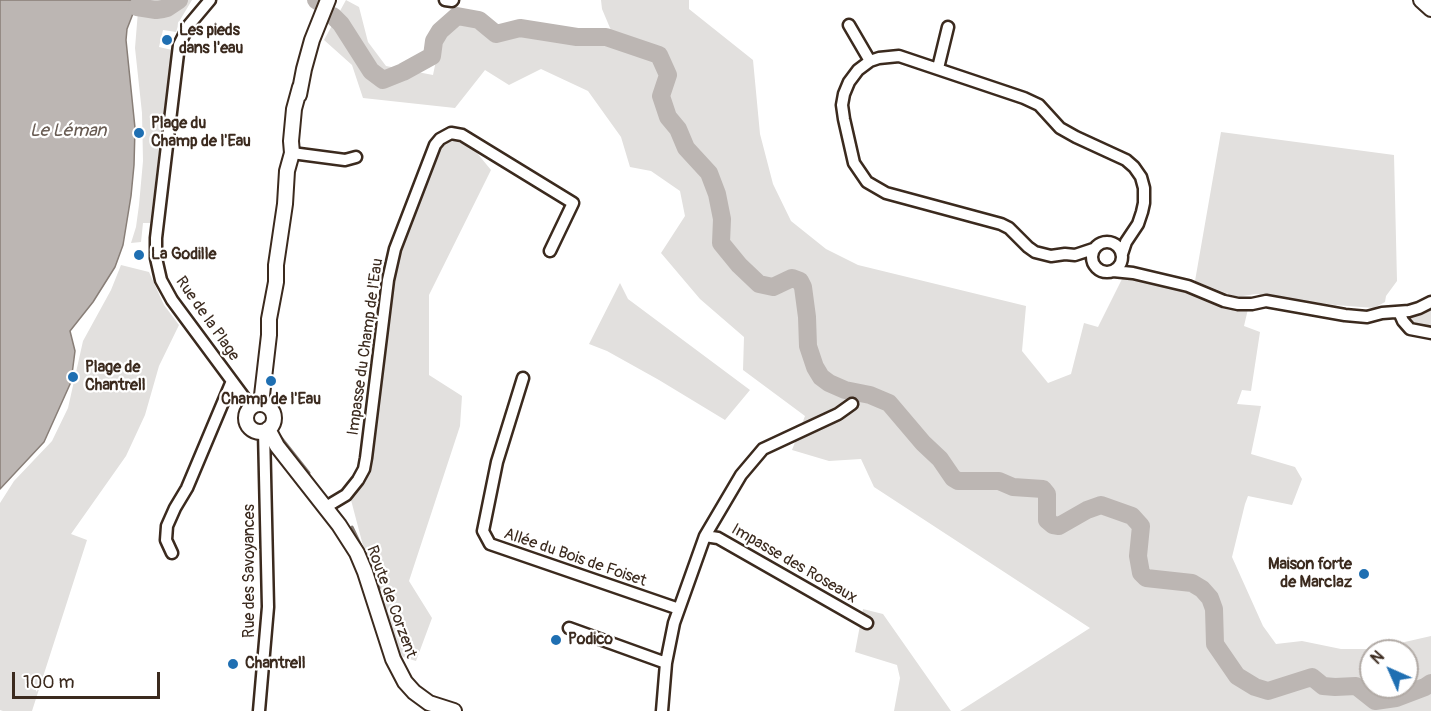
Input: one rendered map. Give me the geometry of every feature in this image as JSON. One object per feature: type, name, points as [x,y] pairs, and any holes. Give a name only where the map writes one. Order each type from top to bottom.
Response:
[{"type":"street","name":"Rue de la Plage","points":[[210,0],[193,18],[179,45],[156,238],[156,258],[161,280],[172,300],[232,381],[256,406]]},
{"type":"street","points":[[256,406],[270,408],[274,414],[273,424],[266,430],[253,429],[248,423],[247,415],[256,406],[269,335],[287,171],[293,154],[291,139],[294,109],[312,40],[328,0]]},
{"type":"street","points":[[445,0],[453,0]]},
{"type":"street","points":[[1420,0],[1431,9]]},
{"type":"street","points":[[849,25],[870,61]]},
{"type":"street","points":[[938,68],[948,27]]},
{"type":"street","points":[[1113,271],[1118,268],[1126,242],[1138,224],[1144,203],[1144,188],[1134,167],[1118,155],[1059,128],[1039,105],[1024,98],[899,56],[870,61],[858,70],[849,82],[842,105],[854,163],[867,182],[886,193],[1001,224],[1009,228],[1035,252],[1051,256],[1075,255],[1102,272],[1133,273],[1188,286],[1224,301],[1238,304],[1266,301],[1367,318],[1382,313],[1409,311],[1431,302]]},
{"type":"street","name":"Impasse du Champ de l'Eau","points":[[326,507],[346,495],[360,477],[365,466],[388,280],[395,249],[435,145],[440,139],[451,133],[462,135],[573,203],[550,251]]},
{"type":"street","points":[[293,154],[345,160],[356,157]]},
{"type":"street","points":[[1075,255],[1093,249],[1101,242],[1112,242],[1132,233]]},
{"type":"street","points":[[1112,242],[1120,247],[1122,256],[1133,273]]},
{"type":"street","points":[[1093,249],[1094,265]]},
{"type":"street","points":[[1398,312],[1410,329],[1431,333]]},
{"type":"street","name":"Allée du Bois de Foiset","points":[[523,378],[497,462],[483,531],[490,544],[679,609]]},
{"type":"street","points":[[172,553],[166,540],[167,526],[188,488],[232,381]]},
{"type":"street","points":[[662,711],[666,663],[674,623],[705,536],[741,475],[763,449],[838,414],[852,404]]},
{"type":"street","name":"Route de Corzent","points":[[266,430],[326,507],[360,558],[393,659],[402,677],[411,690],[422,698],[433,705],[454,711]]},
{"type":"street","name":"Rue des Savoyances","points":[[258,711],[268,607],[266,430]]},
{"type":"street","name":"Impasse des Roseaux","points":[[705,536],[718,538],[867,623]]},
{"type":"street","points":[[569,627],[666,663]]},
{"type":"shaded area","points":[[142,0],[192,0],[176,32],[163,30],[159,47],[172,50],[150,223],[143,223],[141,242],[131,243],[136,227],[143,161],[142,113],[135,48],[138,11]]},
{"type":"shaded area","points":[[346,0],[359,7],[368,42],[386,66],[433,75],[440,41],[459,22],[613,35],[602,9],[601,0],[689,0],[689,9],[753,60],[760,134],[773,184],[791,221],[826,249],[858,265],[1026,306],[1022,351],[1048,383],[1071,374],[1084,323],[1098,327],[1123,277],[1193,293],[1226,307],[1238,310],[1248,309],[1244,326],[1260,332],[1251,391],[1242,390],[1237,404],[1261,406],[1251,454],[1295,467],[1302,479],[1292,505],[1248,496],[1245,504],[1232,557],[1263,626],[1276,644],[1302,641],[1341,649],[1359,649],[1359,699],[1419,699],[1418,639],[1431,636],[1431,711],[960,711],[1090,628],[874,487],[861,459],[829,461],[792,450],[805,416],[743,370],[744,337],[700,299],[661,253],[685,216],[680,191],[651,171],[630,167],[621,137],[588,91],[541,69],[509,85],[485,70],[455,108],[363,98],[352,65],[324,40]]},
{"type":"shaded area","points":[[1221,132],[1394,155],[1397,281],[1386,296],[1385,302],[1374,308],[1256,294],[1236,297],[1195,281]]},
{"type":"shaded area","points":[[453,136],[473,148],[491,170],[429,295],[429,375],[462,396],[460,426],[409,581],[432,618],[416,661],[397,655],[366,557],[351,500],[367,468],[392,283],[400,250],[439,149],[445,140]]},
{"type":"shaded area","points":[[121,265],[149,272],[164,305],[179,325],[159,366],[145,415],[126,456],[71,534],[87,540],[32,711],[3,711],[0,710],[0,503],[14,481],[52,441],[68,408],[83,341],[111,290]]},
{"type":"shaded area","points":[[620,283],[628,299],[750,390],[725,420],[659,380],[607,351],[589,344]]},
{"type":"shaded area","points":[[1431,306],[1431,329],[1407,322],[1406,318]]},
{"type":"shaded area","points":[[863,609],[883,614],[951,711],[894,711],[900,678],[897,665],[855,652]]},
{"type":"water","name":"Le Léman","points":[[0,0],[141,1],[127,29],[126,40],[135,128],[131,196],[123,245],[115,267],[93,302],[70,331],[75,351],[71,382],[44,442],[0,489]]},
{"type":"waterway","points":[[137,7],[163,9],[179,0]]},
{"type":"waterway","points":[[333,16],[341,24],[371,71],[383,80],[432,56],[434,41],[440,31],[457,16],[479,20],[496,34],[520,28],[577,37],[606,37],[659,55],[668,75],[661,96],[668,117],[678,129],[686,148],[709,173],[717,194],[722,219],[721,243],[759,284],[773,287],[792,278],[800,281],[807,317],[808,346],[821,377],[845,390],[870,395],[889,403],[958,481],[999,481],[1013,487],[1043,489],[1047,494],[1047,520],[1053,525],[1059,526],[1101,505],[1132,516],[1141,526],[1138,556],[1141,573],[1146,578],[1192,583],[1202,589],[1210,598],[1214,609],[1215,644],[1237,676],[1255,687],[1268,691],[1312,677],[1323,686],[1356,686],[1375,701],[1396,698],[1431,683]]},
{"type":"waterway","points":[[279,435],[309,473]]},
{"type":"waterway","points":[[352,527],[362,548]]},
{"type":"waterway","points":[[371,571],[379,588]]},
{"type":"place","name":"Les pieds dans l'eau","points":[[167,40]]},
{"type":"place","name":"Plage du Champ de l'Eau","points":[[139,133]]},
{"type":"place","name":"La Godille","points":[[139,255]]},
{"type":"place","name":"Plage de Chantrell","points":[[73,377]]},
{"type":"place","name":"Champ de l'Eau","points":[[271,381]]},
{"type":"place","name":"Maison forte de Marclaz","points":[[1364,574]]},
{"type":"place","name":"Podico","points":[[556,640]]},
{"type":"place","name":"Chantrell","points":[[233,664]]}]
